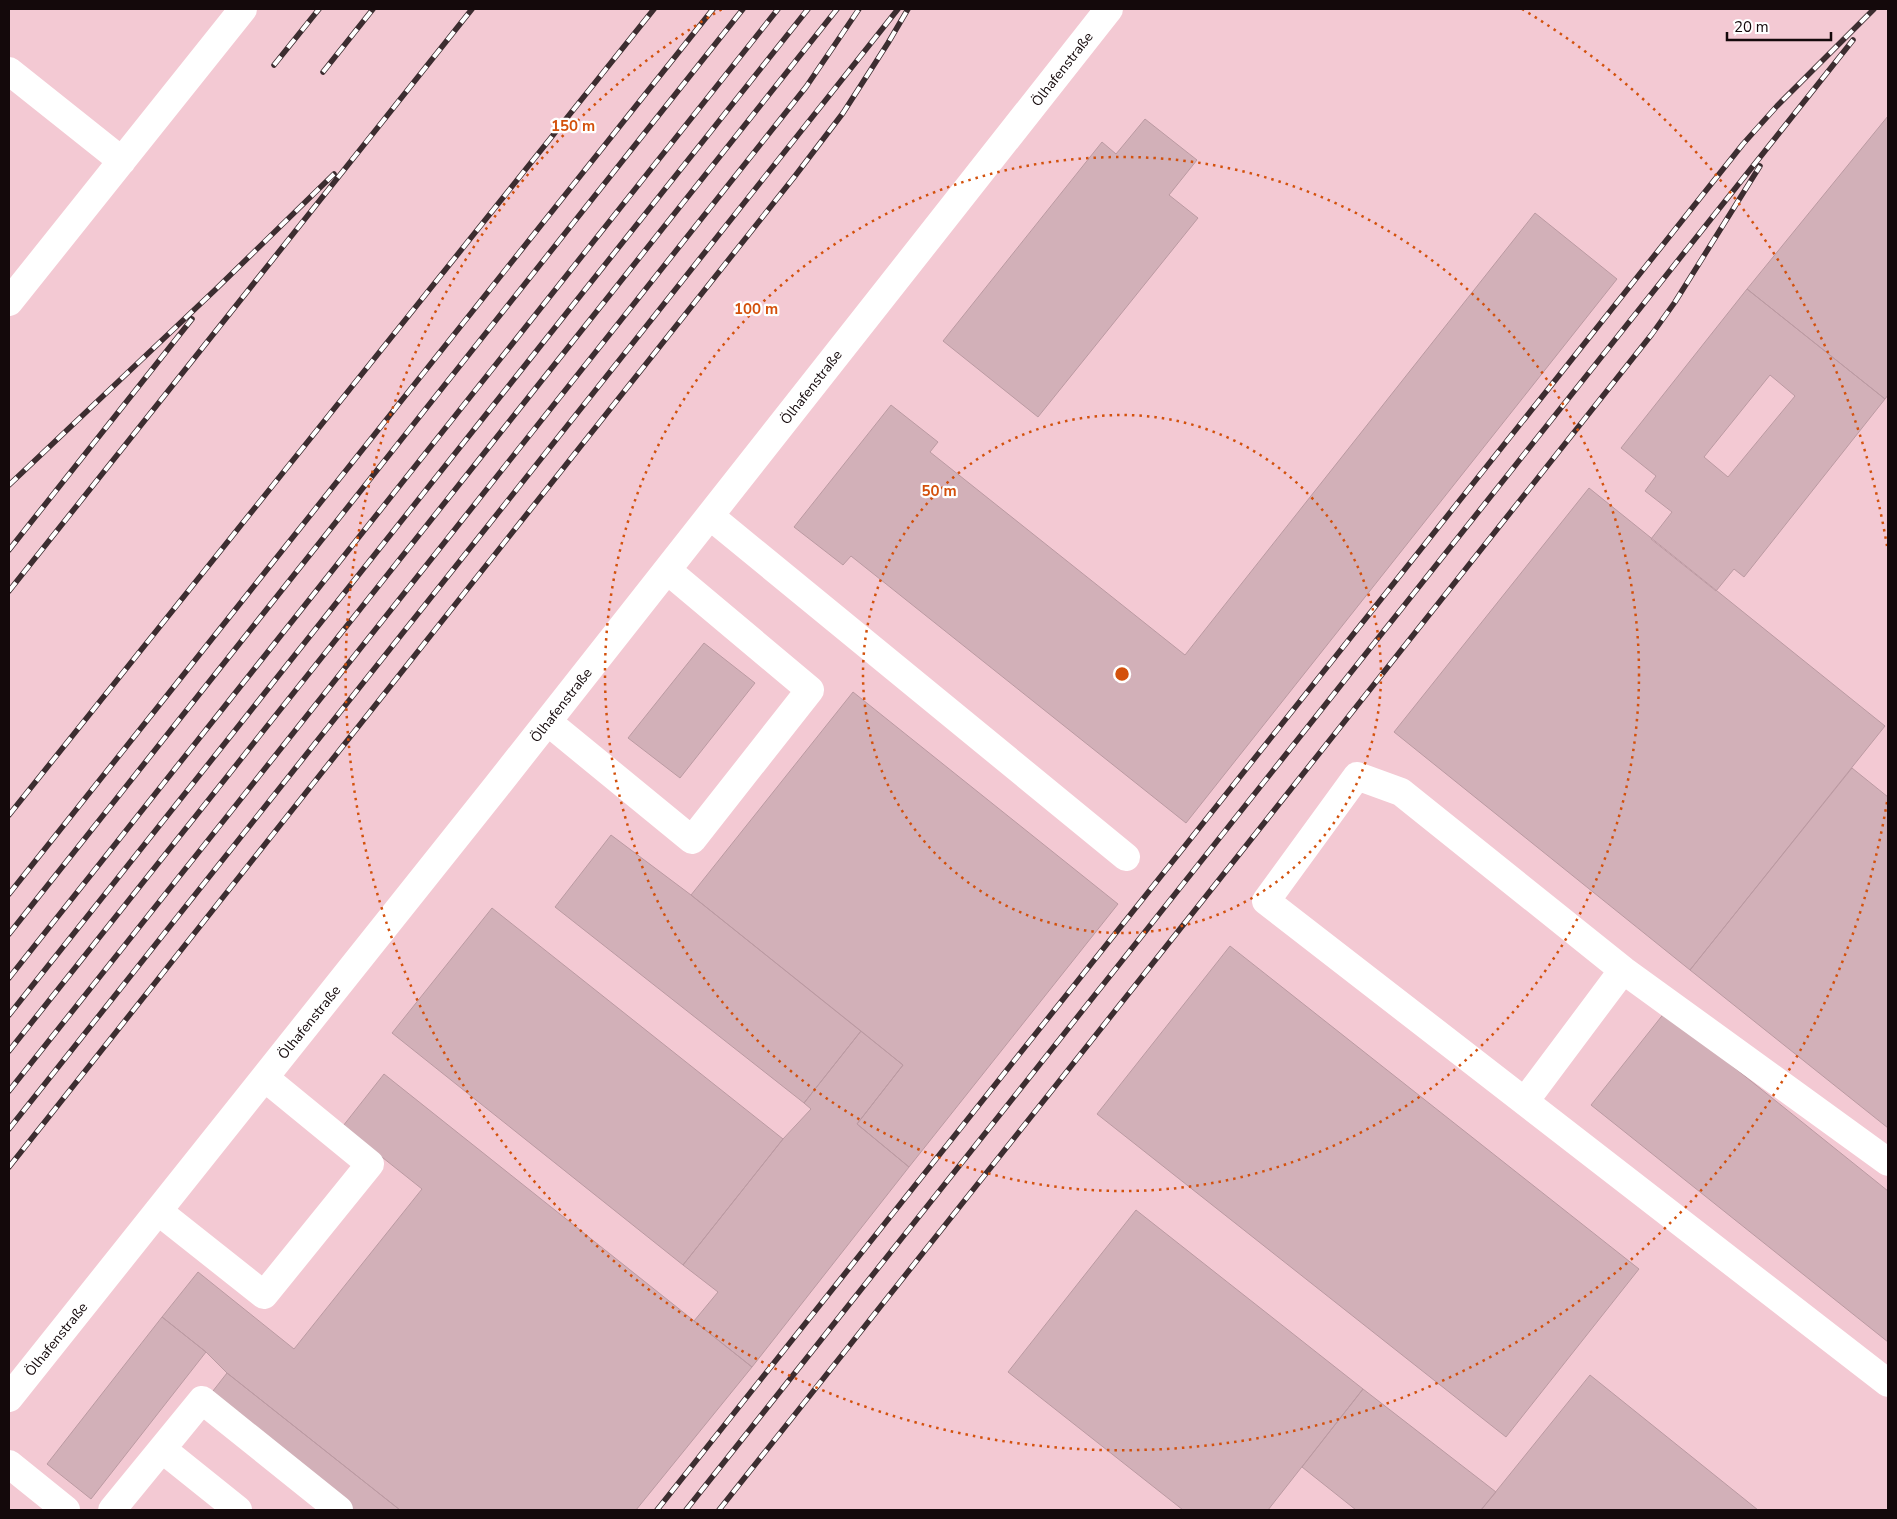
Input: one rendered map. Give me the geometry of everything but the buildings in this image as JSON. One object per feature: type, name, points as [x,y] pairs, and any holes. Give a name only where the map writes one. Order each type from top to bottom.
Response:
[{"type":"street","points":[[9,302],[243,9]]},
{"type":"street","name":"Ölhafenstraße","points":[[9,1398],[548,722],[1109,9]]},
{"type":"street","points":[[9,71],[122,161]]},
{"type":"street","points":[[710,516],[1126,857]]},
{"type":"street","points":[[548,722],[692,840],[810,690],[667,570]]},
{"type":"street","points":[[1888,1162],[1624,970],[1401,792],[1357,776],[1266,902],[1888,1383]]},
{"type":"street","points":[[1525,1101],[1624,970]]},
{"type":"street","points":[[158,1211],[264,1295],[370,1164],[265,1078]]},
{"type":"street","points":[[112,1510],[202,1400],[339,1510]]},
{"type":"street","points":[[162,1450],[238,1510]]},
{"type":"street","points":[[9,1464],[66,1510]]},
{"type":"shaded area","points":[[9,9],[1888,9],[1888,1510],[9,1510]]},
{"type":"railway","points":[[274,65],[319,9]]},
{"type":"railway","points":[[323,72],[373,9]]},
{"type":"railway","points":[[9,591],[472,9]]},
{"type":"railway","points":[[9,815],[654,9]]},
{"type":"railway","points":[[9,894],[713,9]]},
{"type":"railway","points":[[9,934],[743,9]]},
{"type":"railway","points":[[9,978],[778,9]]},
{"type":"railway","points":[[9,1015],[808,9]]},
{"type":"railway","points":[[9,1051],[837,9]]},
{"type":"railway","points":[[9,1091],[806,87],[859,9]]},
{"type":"railway","points":[[9,1129],[898,9]]},
{"type":"railway","points":[[9,1167],[795,176],[843,113],[908,9]]},
{"type":"railway","points":[[657,1510],[1743,144],[1777,106],[1874,9]]},
{"type":"railway","points":[[686,1510],[1853,40]]},
{"type":"railway","points":[[719,1510],[1652,334],[1675,302],[1760,166]]},
{"type":"railway","points":[[9,485],[215,290],[334,174]]},
{"type":"railway","points":[[9,550],[192,319]]}]
